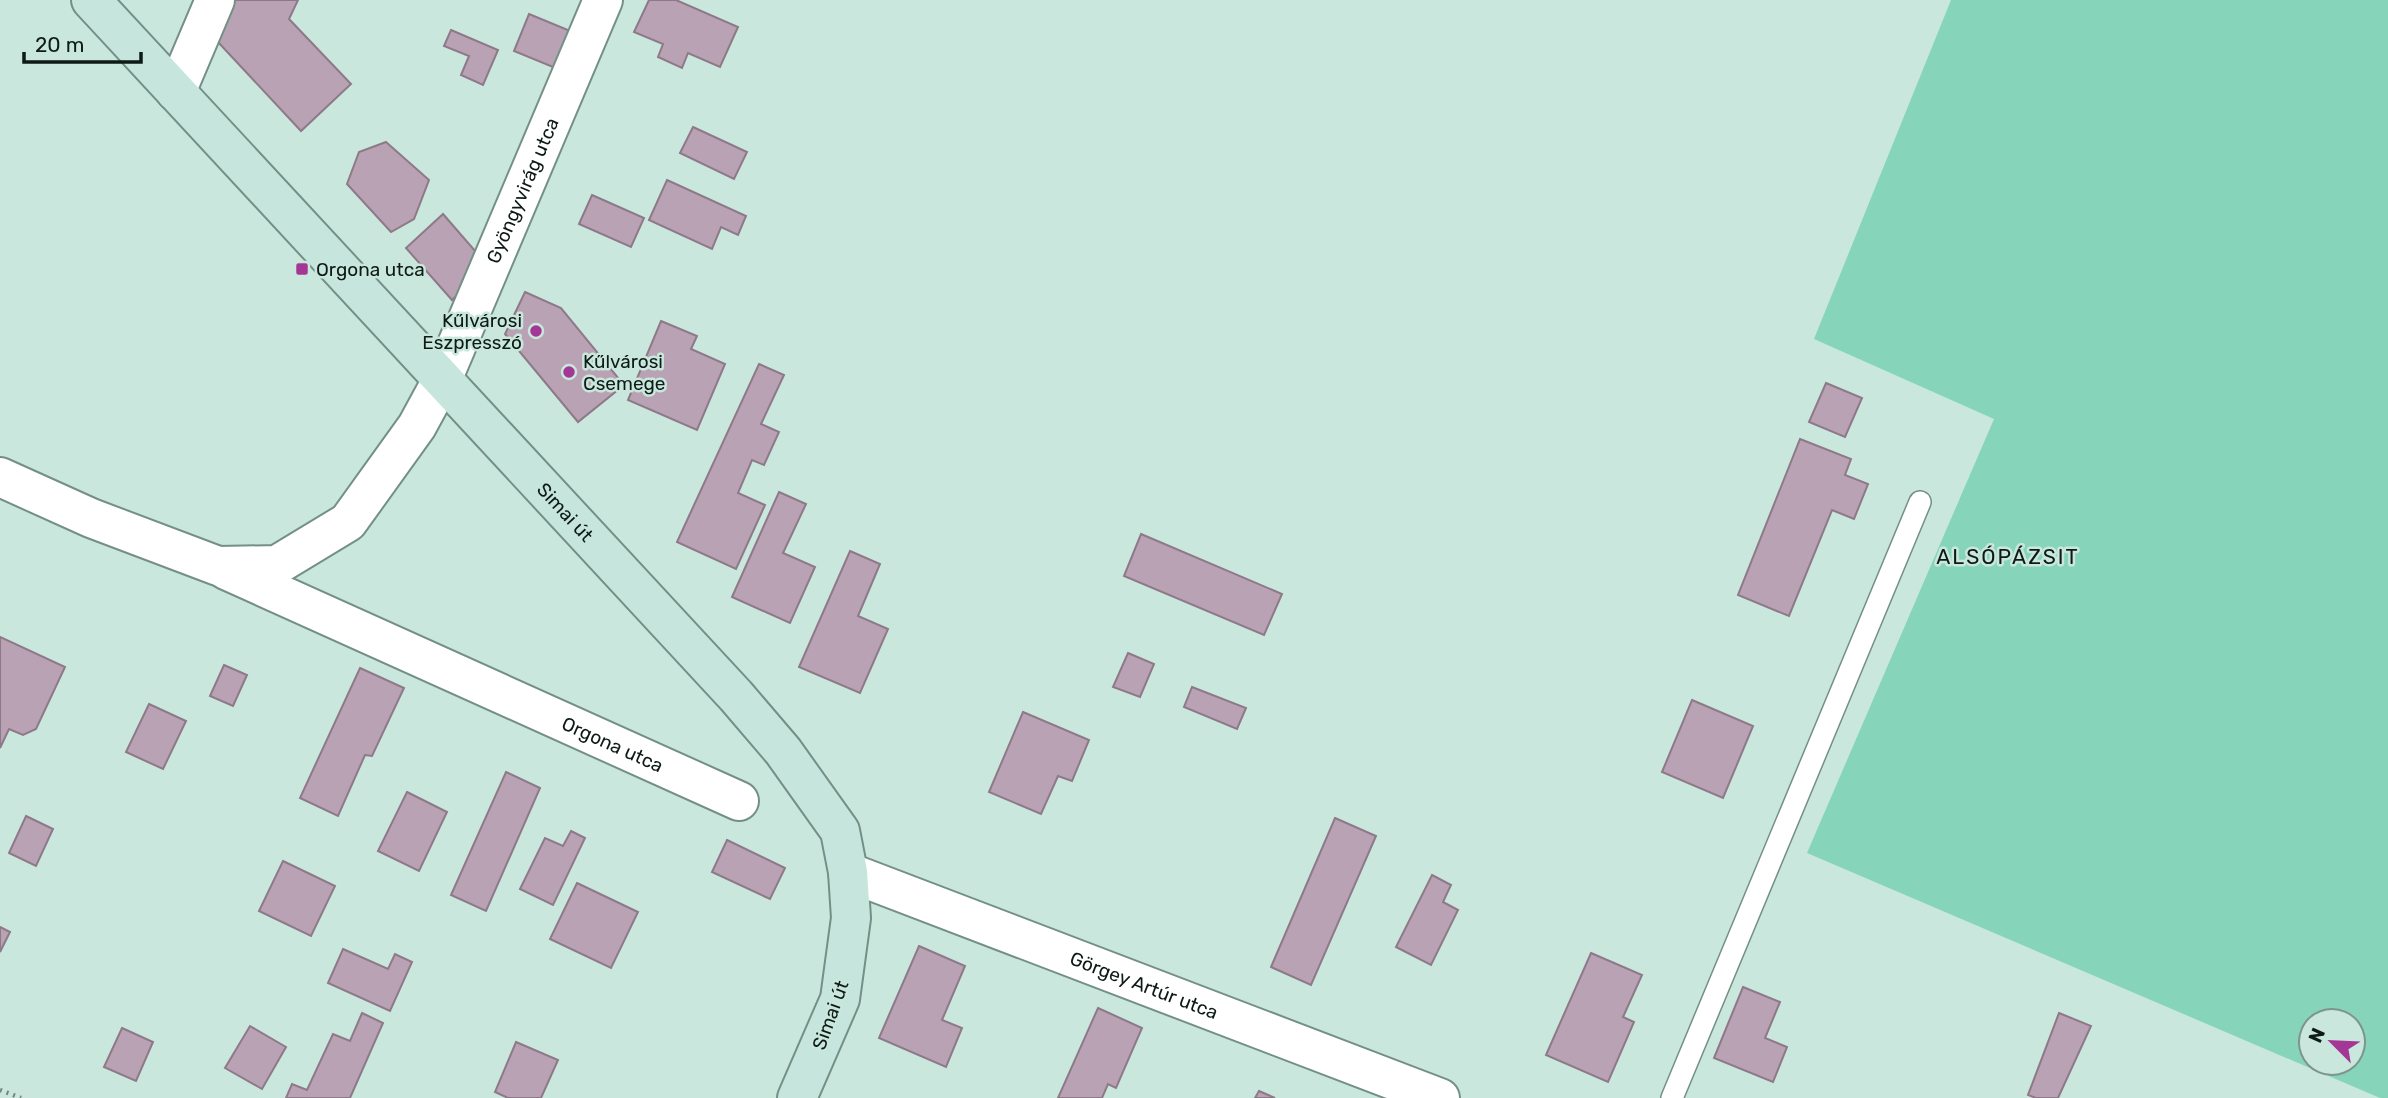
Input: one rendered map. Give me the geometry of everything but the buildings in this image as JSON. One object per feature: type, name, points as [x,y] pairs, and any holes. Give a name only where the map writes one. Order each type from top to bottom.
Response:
[{"type":"main road","name":"Simai út","points":[[91,0],[783,751],[840,831],[848,872],[851,918],[840,999],[797,1098]]},
{"type":"street","points":[[176,92],[215,0]]},
{"type":"street","name":"Gyöngyvirág utca","points":[[442,380],[603,0]]},
{"type":"street","name":"Orgona utca","points":[[218,566],[277,565],[348,522],[417,426],[442,380]]},
{"type":"street","name":"Orgona utca","points":[[0,477],[91,518],[218,566],[739,801]]},
{"type":"street","name":"Görgey Artúr utca","points":[[848,872],[1440,1098]]},
{"type":"lane","points":[[1672,1098],[1920,502]]},
{"type":"path","points":[[0,1090],[22,1098]]},
{"type":"green space","points":[[1951,0],[2388,0],[2388,1098],[2380,1098],[2331,1077],[2367,1077],[2367,1007],[2297,1007],[2297,1063],[1807,853],[1994,419],[1814,339]]},
{"type":"place","name":"Orgona utca","points":[[302,269]]},
{"type":"place","name":"Kűlvárosi Eszpresszó","points":[[536,331]]},
{"type":"place","name":"Kűlvárosi Csemege","points":[[569,372]]},
{"type":"district","name":"ALSÓPÁZSIT","points":[[2008,557]]}]
